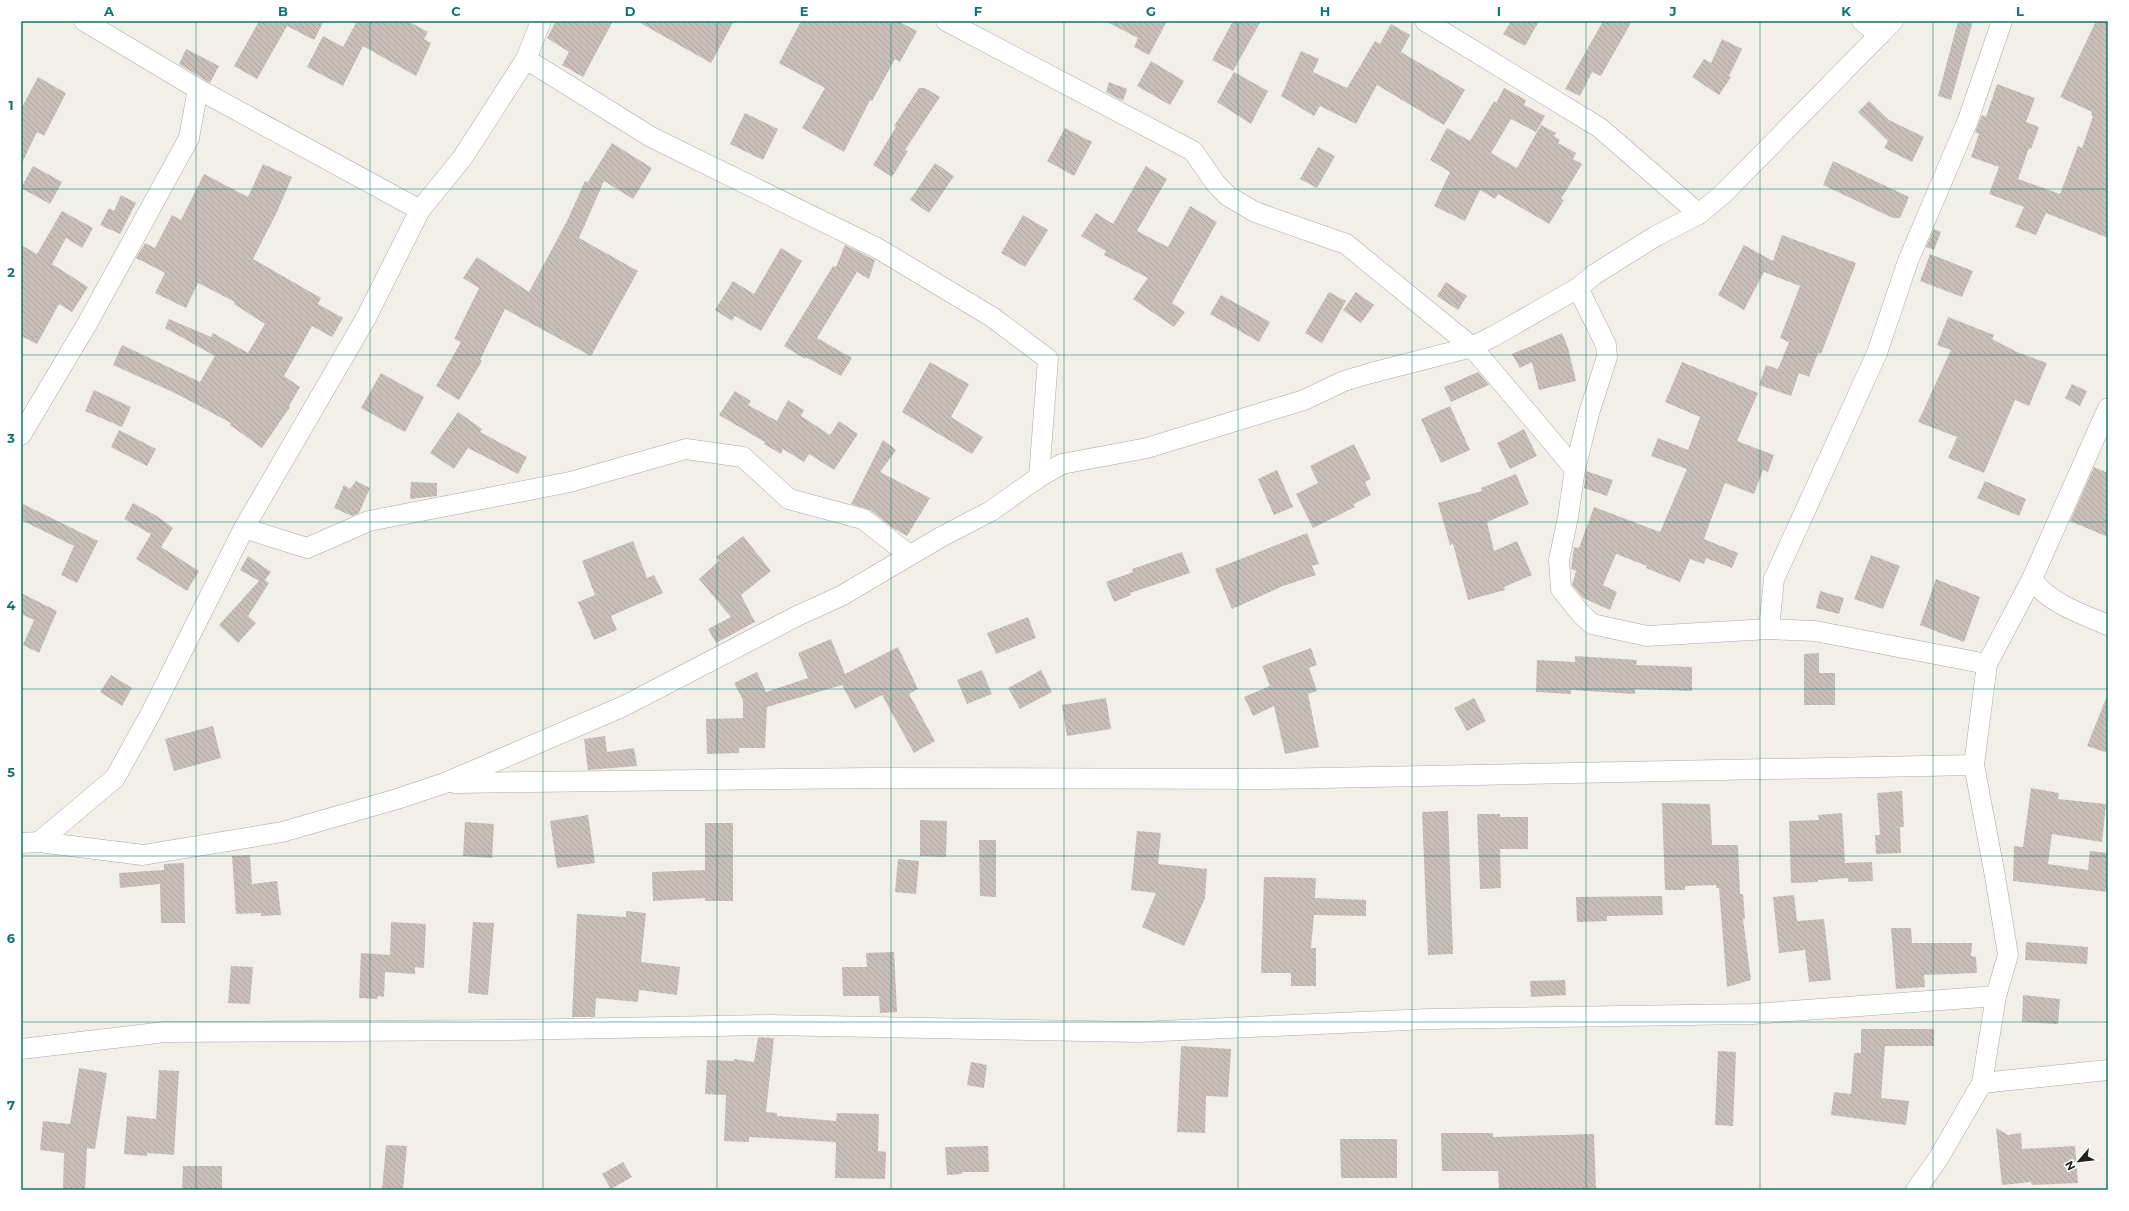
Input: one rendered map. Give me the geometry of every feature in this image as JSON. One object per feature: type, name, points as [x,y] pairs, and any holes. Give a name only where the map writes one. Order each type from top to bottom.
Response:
[{"type":"street","points":[[84,21],[198,89],[420,210]]},
{"type":"street","points":[[30,843],[115,778],[151,713],[244,528],[366,318],[420,210],[464,157],[526,59],[541,21]]},
{"type":"street","points":[[946,21],[1193,152],[1216,184],[1228,196],[1255,212],[1346,244],[1472,347],[1575,469]]},
{"type":"street","points":[[1425,21],[1600,128],[1699,214]]},
{"type":"street","points":[[1862,21],[1879,35]]},
{"type":"street","points":[[30,843],[142,856],[282,832],[397,799],[445,783],[624,706],[797,616],[841,596],[909,556],[991,511],[1039,477],[1062,464],[1147,448],[1304,400],[1344,381],[1472,347],[1578,288],[1595,274],[1656,236],[1699,214],[1724,193],[1893,21]]},
{"type":"street","points":[[1769,629],[1774,579],[1877,353],[1908,261],[1968,120],[2002,21]]},
{"type":"street","points":[[526,59],[651,137],[877,248],[992,317],[1048,359],[1039,477]]},
{"type":"street","points":[[21,435],[87,324],[189,138],[198,89]]},
{"type":"street","points":[[1578,288],[1606,345],[1607,357],[1589,413],[1575,469],[1568,517],[1559,560],[1561,589],[1573,605],[1592,624],[1647,636],[1769,629],[1815,631],[1987,664]]},
{"type":"street","points":[[1916,1190],[1938,1158],[1982,1083],[1996,996],[2008,955],[1974,765],[1987,664],[2032,579],[2108,408]]},
{"type":"street","points":[[244,528],[307,548],[369,522],[570,482],[686,449],[743,457],[789,499],[863,519],[909,556]]},
{"type":"street","points":[[2032,579],[2037,587],[2050,598],[2108,625]]},
{"type":"street","points":[[445,783],[873,778],[1268,779],[1974,765]]},
{"type":"street","points":[[21,1048],[165,1032],[510,1030],[769,1024],[1139,1032],[1429,1019],[1752,1014],[1996,996]]},
{"type":"street","points":[[1982,1083],[2108,1070]]},
{"type":"building","points":[[259,21],[324,21],[314,40],[287,26],[257,79],[234,66]]},
{"type":"building","points":[[357,21],[408,21],[428,32],[424,39],[431,43],[416,76],[363,46],[343,86],[307,67],[323,36],[343,47]]},
{"type":"building","points":[[556,21],[613,21],[583,77],[562,65],[569,52],[547,38]]},
{"type":"building","points":[[637,21],[734,21],[711,63]]},
{"type":"building","points":[[801,21],[898,21],[917,31],[900,62],[895,59],[872,101],[870,100],[844,152],[802,128],[825,88],[779,63]]},
{"type":"building","points":[[1105,21],[1167,21],[1149,55],[1134,47],[1138,38]]},
{"type":"building","points":[[1233,21],[1261,21],[1233,71],[1212,60]]},
{"type":"building","points":[[1511,21],[1539,21],[1525,46],[1503,34]]},
{"type":"building","points":[[1603,21],[1632,21],[1601,76],[1592,72],[1580,96],[1565,89]]},
{"type":"building","points":[[1958,21],[1973,21],[1951,100],[1938,96]]},
{"type":"building","points":[[2096,21],[2108,21],[2108,238],[2046,213],[2036,235],[2015,227],[2024,207],[1989,194],[1999,167],[1971,157],[1979,134],[1975,132],[1982,115],[1986,117],[1997,84],[2035,98],[2026,122],[2039,127],[2031,149],[2029,148],[2018,179],[2060,194],[2078,146],[2082,148],[2093,116],[2091,115],[2092,112],[2060,97]]},
{"type":"building","points":[[1391,24],[1410,35],[1401,52],[1465,90],[1444,125],[1377,85],[1356,124],[1320,106],[1314,116],[1281,96],[1301,51],[1319,59],[1313,72],[1347,88],[1375,41],[1380,44]]},
{"type":"building","points":[[1722,39],[1742,49],[1729,76],[1731,77],[1719,95],[1692,77],[1704,59],[1711,63]]},
{"type":"building","points":[[186,49],[219,66],[210,83],[179,64]]},
{"type":"building","points":[[1151,61],[1184,81],[1170,105],[1137,86]]},
{"type":"building","points":[[1234,72],[1268,91],[1251,124],[1217,102]]},
{"type":"building","points":[[38,77],[66,93],[44,136],[37,132],[21,165],[21,109]]},
{"type":"building","points":[[1109,82],[1127,89],[1123,101],[1106,92]]},
{"type":"building","points":[[919,88],[925,88],[940,97],[905,150],[908,151],[892,177],[873,165],[896,127],[894,126]]},
{"type":"building","points":[[1504,88],[1526,100],[1524,105],[1545,116],[1536,132],[1511,119],[1491,153],[1517,168],[1541,125],[1556,133],[1554,136],[1560,140],[1558,143],[1576,153],[1573,159],[1582,164],[1561,199],[1564,200],[1549,224],[1498,194],[1495,199],[1480,190],[1465,221],[1434,206],[1450,172],[1430,160],[1447,128],[1470,141],[1494,101],[1496,103]]},
{"type":"building","points":[[1869,101],[1889,120],[1924,137],[1912,162],[1884,148],[1888,141],[1858,112]]},
{"type":"building","points":[[745,113],[778,129],[763,160],[730,144]]},
{"type":"building","points":[[1065,128],[1092,142],[1074,176],[1047,161]]},
{"type":"building","points":[[612,143],[652,168],[633,199],[604,181],[579,238],[638,271],[591,356],[505,309],[480,360],[482,361],[459,400],[436,386],[461,342],[454,339],[479,288],[463,278],[477,257],[529,292],[567,221],[585,181],[588,182]]},
{"type":"building","points":[[1318,147],[1335,156],[1317,188],[1300,179]]},
{"type":"building","points":[[1833,161],[1909,197],[1900,218],[1893,218],[1823,185]]},
{"type":"building","points":[[935,163],[954,176],[929,213],[910,200]]},
{"type":"building","points":[[263,164],[292,177],[277,212],[253,259],[321,298],[318,304],[343,318],[332,337],[312,326],[284,376],[300,387],[289,406],[290,407],[262,448],[230,425],[231,423],[177,394],[113,365],[122,345],[200,382],[215,356],[165,328],[169,319],[211,337],[213,333],[248,353],[265,324],[234,304],[235,302],[198,283],[186,308],[155,293],[165,273],[136,258],[145,243],[155,248],[172,215],[181,220],[204,174],[248,197]]},
{"type":"building","points":[[33,166],[62,182],[50,204],[21,188]]},
{"type":"building","points":[[1146,166],[1167,179],[1137,231],[1168,247],[1190,206],[1217,222],[1172,303],[1185,312],[1174,327],[1133,299],[1148,278],[1104,255],[1106,251],[1081,236],[1096,213],[1113,224]]},
{"type":"building","points":[[121,195],[136,203],[120,234],[100,225],[109,208],[114,211]]},
{"type":"building","points":[[62,211],[93,228],[82,248],[66,238],[52,264],[88,287],[72,312],[59,304],[37,344],[21,336],[21,245],[37,254]]},
{"type":"building","points":[[1023,215],[1048,230],[1025,267],[1001,253]]},
{"type":"building","points":[[1934,229],[1941,232],[1934,250],[1926,247]]},
{"type":"building","points":[[1782,235],[1856,263],[1821,354],[1818,353],[1809,377],[1799,373],[1791,396],[1759,385],[1766,365],[1778,369],[1789,342],[1780,338],[1800,286],[1764,272],[1744,310],[1718,295],[1744,245],[1773,261]]},
{"type":"building","points":[[845,245],[875,260],[869,279],[857,272],[817,338],[852,358],[841,376],[806,357],[805,359],[784,346],[833,266],[836,267]]},
{"type":"building","points":[[781,248],[802,261],[761,331],[735,316],[732,321],[715,310],[733,281],[754,294]]},
{"type":"building","points":[[1930,254],[1973,271],[1962,297],[1920,281]]},
{"type":"building","points":[[1446,282],[1467,296],[1458,310],[1437,296]]},
{"type":"building","points":[[1329,292],[1346,301],[1322,343],[1305,333]]},
{"type":"building","points":[[1356,292],[1374,305],[1361,323],[1343,310]]},
{"type":"building","points":[[1221,295],[1270,322],[1259,342],[1210,314]]},
{"type":"building","points":[[1948,317],[1994,335],[1992,339],[2017,352],[2047,363],[2029,406],[2015,400],[1984,473],[1948,458],[1957,437],[1918,422],[1951,350],[1937,345]]},
{"type":"building","points":[[1562,333],[1568,348],[1576,381],[1539,390],[1532,362],[1520,368],[1512,354]]},
{"type":"building","points":[[930,362],[969,384],[951,417],[983,437],[972,454],[902,412]]},
{"type":"building","points":[[1682,362],[1758,393],[1737,441],[1774,455],[1768,472],[1763,470],[1754,494],[1725,483],[1713,514],[1704,539],[1738,553],[1732,568],[1706,558],[1704,564],[1690,559],[1680,582],[1646,568],[1647,566],[1616,554],[1603,585],[1617,592],[1610,610],[1583,598],[1572,585],[1576,571],[1571,569],[1574,547],[1579,548],[1594,507],[1660,532],[1687,469],[1651,456],[1658,438],[1688,450],[1700,417],[1665,402]]},
{"type":"building","points":[[1478,372],[1489,385],[1451,402],[1444,387]]},
{"type":"building","points":[[381,373],[424,397],[405,432],[361,408]]},
{"type":"building","points":[[2072,384],[2087,391],[2080,406],[2065,398]]},
{"type":"building","points":[[94,390],[131,407],[122,427],[85,411]]},
{"type":"building","points":[[735,391],[751,401],[748,405],[777,421],[788,400],[804,410],[801,416],[830,435],[839,421],[858,434],[834,470],[809,454],[804,462],[783,449],[781,454],[764,444],[765,442],[719,415]]},
{"type":"building","points":[[1450,406],[1470,450],[1441,463],[1421,419]]},
{"type":"building","points":[[458,412],[482,429],[480,432],[527,457],[518,474],[468,448],[454,469],[430,453]]},
{"type":"building","points":[[1524,429],[1537,456],[1510,469],[1497,443]]},
{"type":"building","points":[[119,430],[156,449],[147,466],[111,447]]},
{"type":"building","points":[[883,440],[896,450],[880,472],[930,498],[907,536],[893,528],[870,510],[851,504]]},
{"type":"building","points":[[1354,444],[1371,479],[1365,482],[1371,495],[1354,504],[1355,507],[1313,528],[1296,494],[1318,483],[1310,466]]},
{"type":"building","points":[[2094,467],[2108,473],[2108,537],[2070,521]]},
{"type":"building","points":[[1277,470],[1293,507],[1274,515],[1258,479]]},
{"type":"building","points":[[1586,471],[1613,480],[1607,496],[1584,488]]},
{"type":"building","points":[[1516,474],[1529,504],[1487,522],[1494,551],[1517,541],[1532,575],[1504,587],[1505,590],[1468,600],[1453,544],[1450,545],[1438,503],[1482,491],[1481,488]]},
{"type":"building","points":[[356,481],[370,488],[359,513],[352,516],[334,508],[344,485],[350,489]]},
{"type":"building","points":[[1985,481],[2026,499],[2019,516],[1977,498]]},
{"type":"building","points":[[411,482],[437,483],[437,496],[410,499]]},
{"type":"building","points":[[21,503],[98,541],[77,583],[61,575],[74,546],[21,520]]},
{"type":"building","points":[[133,503],[157,516],[173,528],[161,547],[199,571],[187,591],[136,559],[151,534],[124,519]]},
{"type":"building","points":[[1307,533],[1319,564],[1312,566],[1316,575],[1283,586],[1232,609],[1215,569]]},
{"type":"building","points":[[743,536],[771,571],[741,595],[755,622],[716,643],[708,629],[731,617],[699,579],[719,561],[716,557]]},
{"type":"building","points":[[633,541],[647,578],[654,575],[663,593],[611,616],[617,630],[594,640],[578,602],[595,595],[582,561]]},
{"type":"building","points":[[1182,552],[1190,573],[1130,593],[1131,595],[1114,602],[1106,582],[1133,572],[1132,569]]},
{"type":"building","points":[[1871,555],[1900,566],[1883,609],[1854,599]]},
{"type":"building","points":[[248,556],[271,572],[265,580],[269,583],[248,616],[256,623],[238,643],[219,625],[259,581],[240,570]]},
{"type":"building","points":[[1936,579],[1980,597],[1964,642],[1920,625]]},
{"type":"building","points":[[1820,591],[1844,598],[1839,614],[1816,608]]},
{"type":"building","points":[[21,593],[57,611],[39,653],[23,645],[34,620],[21,614]]},
{"type":"building","points":[[1028,617],[1036,638],[996,654],[987,633]]},
{"type":"building","points":[[831,639],[845,674],[898,647],[918,689],[909,694],[935,741],[914,753],[882,695],[855,709],[842,685],[767,707],[765,748],[739,748],[739,753],[707,754],[706,719],[743,718],[743,700],[734,683],[757,672],[766,692],[808,678],[798,653]]},
{"type":"building","points":[[1311,648],[1317,665],[1309,668],[1317,691],[1308,694],[1319,747],[1285,754],[1274,706],[1253,716],[1244,697],[1270,686],[1262,666]]},
{"type":"building","points":[[1819,653],[1819,673],[1835,673],[1835,705],[1804,705],[1804,654]]},
{"type":"building","points":[[1575,656],[1637,660],[1636,665],[1692,667],[1692,691],[1635,689],[1635,694],[1571,690],[1571,694],[1536,692],[1537,660],[1575,662]]},
{"type":"building","points":[[982,670],[992,694],[967,704],[957,680]]},
{"type":"building","points":[[1041,670],[1052,692],[1020,709],[1008,688]]},
{"type":"building","points":[[111,675],[132,688],[122,706],[100,692]]},
{"type":"building","points":[[2108,696],[2108,753],[2087,746]]},
{"type":"building","points":[[1106,698],[1111,729],[1067,736],[1062,705]]},
{"type":"building","points":[[1474,698],[1486,721],[1467,731],[1454,708]]},
{"type":"building","points":[[213,726],[221,758],[174,771],[165,739]]},
{"type":"building","points":[[605,736],[607,752],[634,748],[637,766],[588,770],[584,739]]},
{"type":"building","points":[[2031,788],[2059,793],[2058,799],[2106,804],[2102,842],[2052,834],[2048,864],[2088,870],[2090,851],[2108,853],[2108,892],[2013,881],[2014,846],[2023,847]]},
{"type":"building","points":[[1902,791],[1904,827],[1900,827],[1901,853],[1876,854],[1875,835],[1880,835],[1877,793]]},
{"type":"building","points":[[1662,803],[1710,804],[1712,845],[1738,845],[1740,894],[1743,894],[1745,919],[1743,919],[1751,980],[1727,987],[1719,888],[1716,888],[1716,885],[1685,886],[1685,890],[1665,890]]},
{"type":"building","points":[[1448,811],[1453,954],[1428,955],[1422,812]]},
{"type":"building","points":[[1842,813],[1845,863],[1872,862],[1873,881],[1848,882],[1848,878],[1818,880],[1818,882],[1791,883],[1789,821],[1819,820],[1818,815]]},
{"type":"building","points":[[1477,814],[1500,814],[1500,817],[1528,817],[1528,849],[1500,849],[1501,888],[1480,889]]},
{"type":"building","points":[[588,815],[595,863],[557,868],[550,821]]},
{"type":"building","points":[[920,820],[947,821],[946,857],[920,856]]},
{"type":"building","points":[[465,822],[494,824],[492,858],[463,856]]},
{"type":"building","points":[[705,823],[733,823],[733,901],[705,901],[705,898],[653,901],[652,872],[705,870]]},
{"type":"building","points":[[1137,831],[1161,833],[1158,864],[1207,869],[1205,898],[1184,946],[1142,927],[1156,893],[1131,890]]},
{"type":"building","points":[[979,840],[996,840],[996,897],[980,896]]},
{"type":"building","points":[[250,855],[252,884],[277,881],[281,915],[261,916],[261,913],[236,914],[232,856]]},
{"type":"building","points":[[898,859],[919,861],[916,894],[895,892]]},
{"type":"building","points":[[184,863],[185,923],[161,923],[160,884],[120,888],[119,873],[164,870],[164,864]]},
{"type":"building","points":[[1264,877],[1316,878],[1315,898],[1366,900],[1366,916],[1314,915],[1311,948],[1316,948],[1316,986],[1291,986],[1291,973],[1261,973]]},
{"type":"building","points":[[1794,895],[1797,921],[1824,919],[1831,980],[1809,982],[1805,950],[1779,953],[1773,897]]},
{"type":"building","points":[[1662,896],[1663,915],[1607,916],[1607,921],[1577,922],[1576,897]]},
{"type":"building","points":[[626,911],[646,913],[641,962],[680,967],[677,995],[639,990],[638,1002],[596,998],[595,1017],[572,1017],[577,914],[626,917]]},
{"type":"building","points":[[391,922],[426,924],[424,968],[415,967],[415,974],[385,972],[384,997],[378,996],[377,999],[359,998],[361,953],[390,955]]},
{"type":"building","points":[[473,922],[494,923],[488,995],[468,993]]},
{"type":"building","points":[[1891,928],[1911,928],[1912,943],[1972,943],[1971,956],[1976,957],[1977,973],[1924,975],[1925,987],[1896,989]]},
{"type":"building","points":[[2026,942],[2088,947],[2087,964],[2025,960]]},
{"type":"building","points":[[894,952],[897,1012],[880,1013],[879,996],[843,996],[842,967],[867,967],[866,953]]},
{"type":"building","points":[[231,966],[253,967],[250,1004],[228,1003]]},
{"type":"building","points":[[1565,980],[1566,995],[1531,997],[1530,981]]},
{"type":"building","points":[[2023,995],[2060,999],[2058,1024],[2022,1022]]},
{"type":"building","points":[[1861,1029],[1934,1029],[1934,1046],[1885,1046],[1881,1098],[1909,1101],[1906,1125],[1831,1115],[1834,1092],[1851,1094],[1854,1053],[1861,1053]]},
{"type":"building","points":[[758,1037],[774,1038],[766,1112],[777,1113],[777,1116],[836,1121],[837,1113],[879,1114],[878,1151],[886,1152],[885,1179],[835,1178],[836,1142],[749,1137],[749,1142],[724,1141],[726,1095],[705,1094],[707,1060],[734,1061],[734,1059],[754,1062]]},
{"type":"building","points":[[1181,1046],[1231,1049],[1228,1097],[1206,1096],[1205,1133],[1177,1132]]},
{"type":"building","points":[[1718,1051],[1736,1052],[1733,1126],[1715,1125]]},
{"type":"building","points":[[971,1062],[987,1065],[984,1088],[967,1085]]},
{"type":"building","points":[[79,1068],[107,1073],[95,1149],[87,1148],[85,1190],[63,1190],[64,1153],[40,1150],[43,1121],[70,1124]]},
{"type":"building","points":[[159,1070],[179,1071],[174,1155],[147,1153],[147,1156],[124,1154],[127,1116],[156,1119]]},
{"type":"building","points":[[1996,1128],[2008,1135],[2021,1133],[2022,1149],[2075,1146],[2078,1183],[2032,1185],[2031,1182],[2002,1185]]},
{"type":"building","points":[[1441,1133],[1493,1133],[1493,1137],[1594,1134],[1596,1190],[1499,1190],[1498,1171],[1442,1171]]},
{"type":"building","points":[[1340,1139],[1397,1139],[1397,1178],[1341,1178]]},
{"type":"building","points":[[386,1145],[407,1146],[403,1190],[382,1190]]},
{"type":"building","points":[[988,1146],[989,1172],[962,1172],[962,1174],[947,1175],[945,1147]]},
{"type":"building","points":[[623,1162],[632,1177],[611,1189],[602,1174]]},
{"type":"building","points":[[183,1166],[222,1166],[222,1190],[182,1190]]}]
